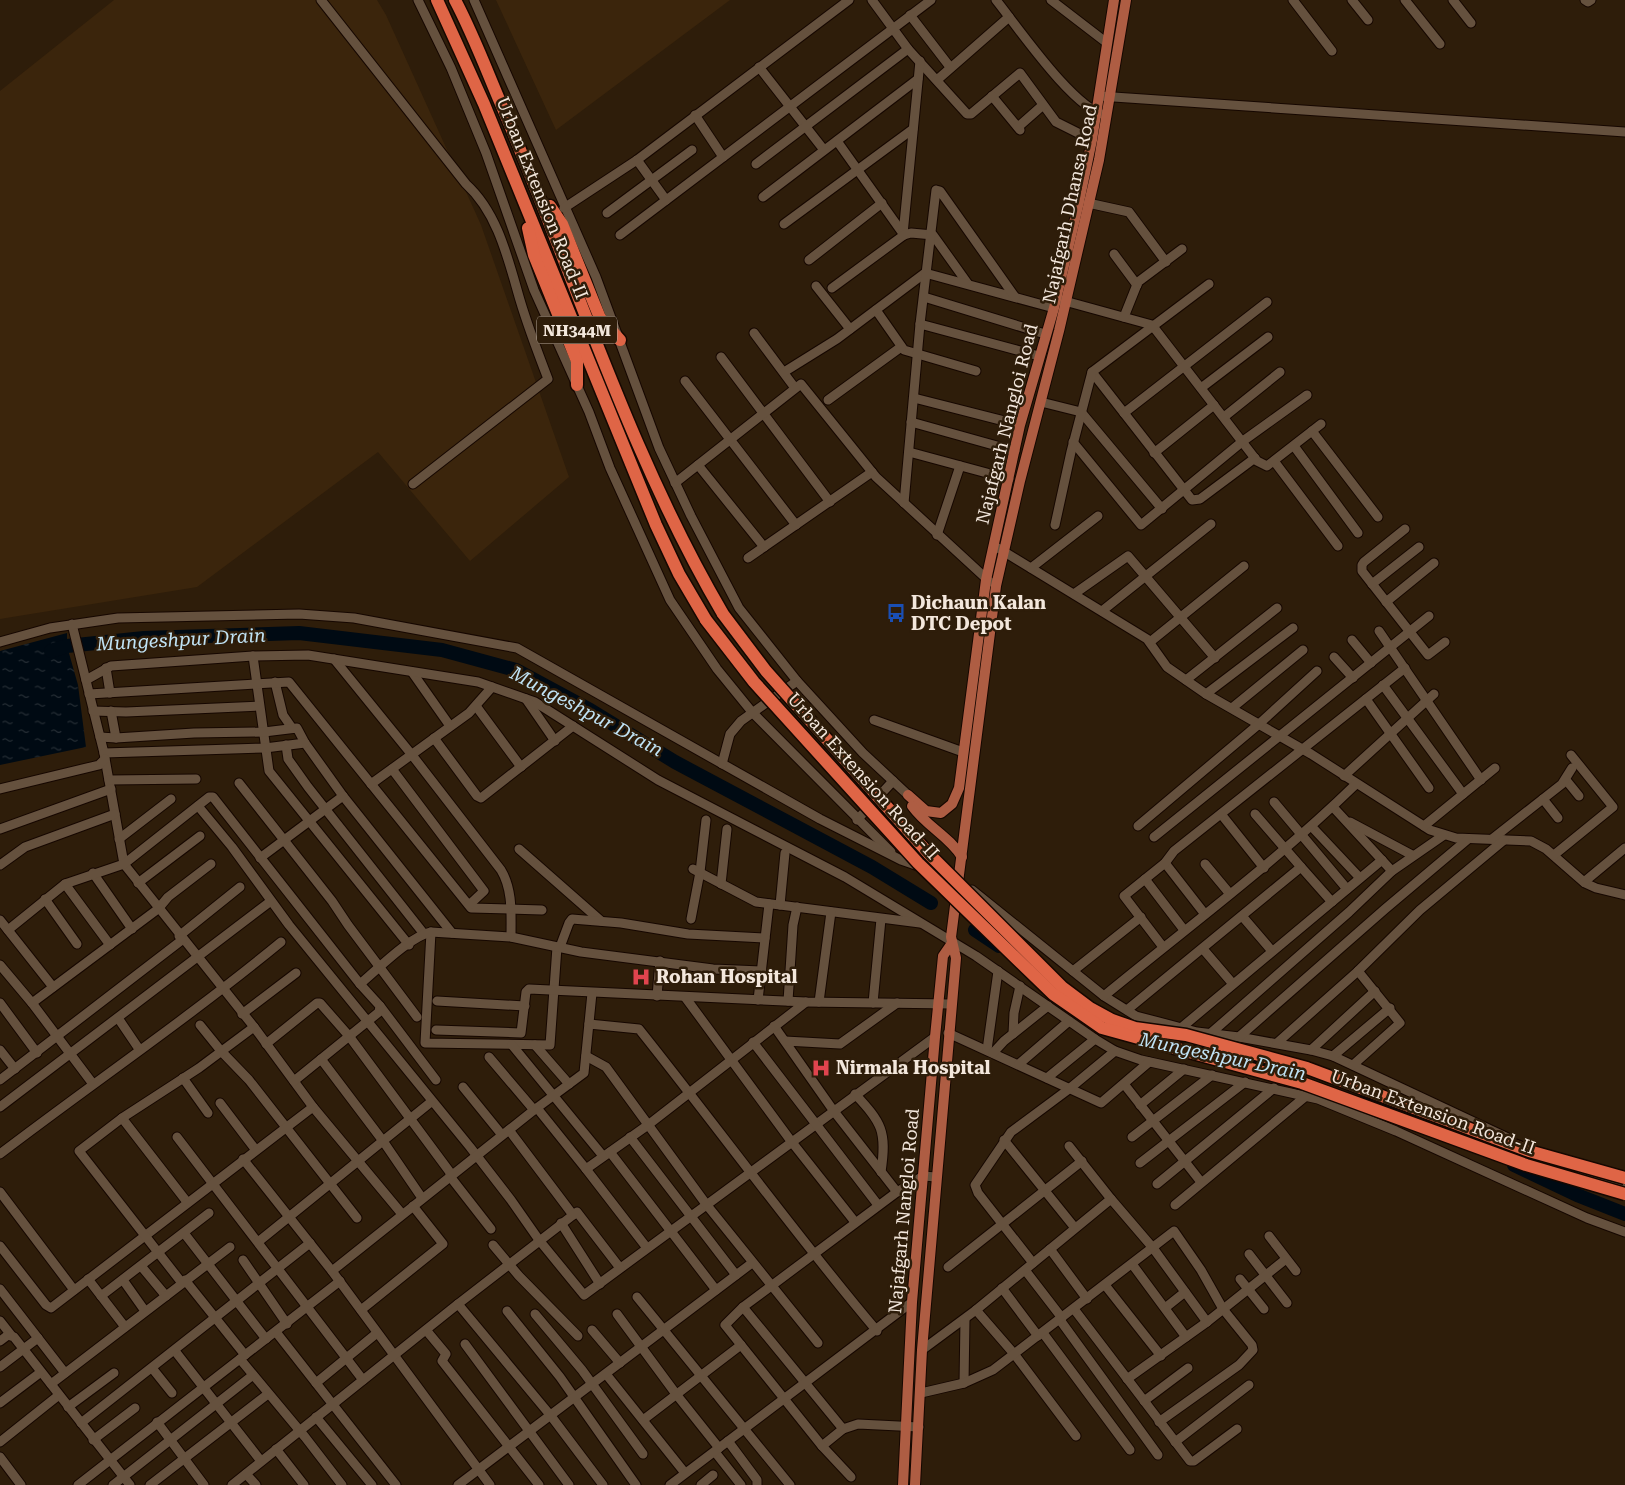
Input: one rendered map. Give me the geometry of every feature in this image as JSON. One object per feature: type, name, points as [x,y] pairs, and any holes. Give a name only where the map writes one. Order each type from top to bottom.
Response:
[{"type":"highway","name":"Urban Extension Road-II","points":[[437,0],[484,104],[656,525],[679,574],[706,620],[754,682],[918,863],[1053,994],[1102,1028],[1302,1083],[1526,1165],[1625,1194]]},
{"type":"highway","name":"Urban Extension Road-II","points":[[455,0],[541,198],[604,359],[671,517],[696,567],[723,614],[766,671],[930,854],[1048,973],[1090,1008],[1112,1020],[1135,1028],[1186,1035],[1307,1068],[1529,1151],[1625,1178]]},
{"type":"highway","points":[[541,198],[548,204],[562,224],[600,318],[620,340]]},
{"type":"highway","points":[[523,201],[534,255],[577,361],[577,384]]},
{"type":"main road","name":"Najafgarh Nangloi Road","points":[[908,795],[926,811],[941,813],[947,810],[955,800],[959,788],[986,580],[1020,426],[1038,356],[1058,303],[1092,140],[1101,114],[1104,97],[1107,43],[1114,0]]},
{"type":"main road","name":"Najafgarh Dhansa Road","points":[[1104,97],[1126,0]]},
{"type":"main road","name":"Najafgarh Dhansa Road","points":[[962,857],[996,586],[1041,402],[1058,303],[1088,203],[1101,114]]},
{"type":"main road","points":[[973,670],[984,671]]},
{"type":"main road","points":[[908,795],[912,807],[955,846],[962,857]]},
{"type":"main road","name":"Najafgarh Nangloi Road","points":[[915,1485],[922,1350],[950,1004],[956,958],[952,943],[957,881],[962,857]]},
{"type":"main road","name":"Najafgarh Nangloi Road","points":[[903,1485],[912,1302],[935,1037],[944,956],[952,943]]},
{"type":"street","points":[[321,0],[466,184],[476,193],[492,219],[505,249],[548,380],[413,484]]},
{"type":"street","points":[[418,0],[451,68],[486,153],[534,290],[577,384],[610,468],[670,600],[717,669],[752,712],[857,820],[901,860]]},
{"type":"street","points":[[474,0],[596,277],[654,436],[675,483],[739,608],[797,681],[863,753],[908,795]]},
{"type":"street","points":[[564,208],[636,160],[849,0]]},
{"type":"street","points":[[872,0],[908,49],[967,114],[971,114],[1020,73],[1056,122],[1092,140]]},
{"type":"street","points":[[620,235],[931,0]]},
{"type":"street","points":[[996,0],[1074,95],[1101,114]]},
{"type":"street","points":[[1051,0],[1107,43]]},
{"type":"street","points":[[1293,0],[1332,51]]},
{"type":"street","points":[[1352,0],[1368,20]]},
{"type":"street","points":[[1405,0],[1440,44]]},
{"type":"street","points":[[1453,0],[1470,23]]},
{"type":"street","points":[[1585,0],[1588,2],[1591,0]]},
{"type":"street","points":[[910,15],[950,67]]},
{"type":"street","points":[[937,80],[1009,17]]},
{"type":"street","points":[[756,164],[908,49]]},
{"type":"street","points":[[903,234],[920,61]]},
{"type":"street","points":[[759,68],[824,150]]},
{"type":"street","points":[[763,197],[918,79]]},
{"type":"street","points":[[992,96],[1019,129],[1043,105]]},
{"type":"street","points":[[1104,97],[1625,132]]},
{"type":"street","points":[[695,115],[723,157]]},
{"type":"street","points":[[784,224],[913,129]]},
{"type":"street","points":[[837,140],[903,234]]},
{"type":"street","points":[[607,213],[692,150]]},
{"type":"street","points":[[636,160],[666,200]]},
{"type":"street","points":[[904,503],[925,273],[931,234],[934,193],[938,189],[1015,297]]},
{"type":"street","points":[[809,260],[882,203]]},
{"type":"street","points":[[1088,203],[1129,212],[1166,262]]},
{"type":"street","points":[[832,288],[903,234],[911,233],[931,234],[943,247],[968,284]]},
{"type":"street","points":[[505,249],[518,245]]},
{"type":"street","points":[[1124,317],[1136,285],[1140,280],[1182,249]]},
{"type":"street","points":[[1114,254],[1136,285]]},
{"type":"street","points":[[925,273],[1015,297],[1058,303],[1152,325],[1255,458],[1267,466],[1321,424]]},
{"type":"street","points":[[784,372],[850,329],[925,273]]},
{"type":"street","points":[[1056,525],[1073,442],[1092,372],[1209,284]]},
{"type":"street","points":[[816,286],[850,329]]},
{"type":"street","points":[[924,297],[1045,334]]},
{"type":"street","points":[[1124,413],[1267,302]]},
{"type":"street","points":[[876,310],[901,347],[976,371]]},
{"type":"street","points":[[920,324],[1038,356]]},
{"type":"street","points":[[754,333],[795,388]]},
{"type":"street","points":[[1201,388],[1268,337]]},
{"type":"street","points":[[828,400],[901,347]]},
{"type":"street","points":[[720,357],[830,502]]},
{"type":"street","points":[[1092,372],[1192,500],[1196,501],[1255,458]]},
{"type":"street","points":[[1224,417],[1280,372]]},
{"type":"street","points":[[685,381],[796,524]]},
{"type":"street","points":[[675,483],[798,384],[803,385],[872,472],[937,535],[986,580],[996,586]]},
{"type":"street","points":[[1073,442],[1139,525],[1144,524],[1243,442],[1307,396]]},
{"type":"street","points":[[914,398],[1020,426]]},
{"type":"street","points":[[1041,402],[1081,412],[1162,509]]},
{"type":"street","points":[[1154,452],[1214,405]]},
{"type":"street","points":[[912,422],[1015,451]]},
{"type":"street","points":[[1312,431],[1378,517]]},
{"type":"street","points":[[1294,446],[1358,533]]},
{"type":"street","points":[[909,452],[1008,479]]},
{"type":"street","points":[[1274,461],[1338,546]]},
{"type":"street","points":[[698,465],[764,547]]},
{"type":"street","points":[[937,535],[960,466]]},
{"type":"street","points":[[748,558],[872,472]]},
{"type":"street","points":[[1031,568],[1098,516]]},
{"type":"street","points":[[1102,611],[1210,524]]},
{"type":"street","points":[[1405,529],[1362,565],[1362,571],[1428,655],[1445,642]]},
{"type":"street","points":[[993,546],[1004,550],[1150,642],[1164,664],[1206,694],[1280,736],[1424,826],[1444,835],[1468,839],[1531,841],[1554,855],[1584,882],[1596,888],[1625,895]]},
{"type":"street","points":[[1372,584],[1419,547]]},
{"type":"street","points":[[1074,594],[1128,556],[1215,658]]},
{"type":"street","points":[[1386,602],[1434,563]]},
{"type":"street","points":[[1150,642],[1244,566]]},
{"type":"street","points":[[1186,680],[1277,608]]},
{"type":"street","points":[[0,642],[72,624],[118,618],[299,614],[354,618],[517,648],[766,790],[901,860],[957,881],[1104,996],[1145,1020],[1311,1050],[1333,1056],[1625,1189]]},
{"type":"street","points":[[1154,836],[1430,616]]},
{"type":"street","points":[[72,624],[105,756],[124,864],[180,938],[254,1027],[313,1107],[402,1214]]},
{"type":"street","points":[[1206,694],[1293,628]]},
{"type":"street","points":[[1379,631],[1481,780]]},
{"type":"street","points":[[1352,640],[1371,663]]},
{"type":"street","points":[[1232,708],[1303,650]]},
{"type":"street","points":[[86,680],[111,666],[253,656],[308,655],[478,682],[526,699],[573,726],[658,780],[845,877],[998,971],[1115,1051],[1149,1062],[1306,1096],[1396,1131],[1587,1218],[1625,1232]]},
{"type":"street","points":[[253,656],[269,771],[409,945]]},
{"type":"street","points":[[1334,657],[1353,678]]},
{"type":"street","points":[[334,659],[412,754],[501,870],[508,886],[511,937]]},
{"type":"street","points":[[106,668],[110,693]]},
{"type":"street","points":[[1163,947],[1124,896],[1165,863],[1174,851],[1405,668]]},
{"type":"street","points":[[1138,826],[1259,724],[1317,671]]},
{"type":"street","points":[[412,672],[450,726]]},
{"type":"street","points":[[722,764],[730,734],[752,712],[797,681]]},
{"type":"street","points":[[275,682],[283,715],[292,728]]},
{"type":"street","points":[[89,694],[289,682],[469,905],[473,908],[542,910]]},
{"type":"street","points":[[1384,685],[1463,794]]},
{"type":"street","points":[[371,784],[476,706],[492,687]]},
{"type":"street","points":[[1344,776],[1434,694]]},
{"type":"street","points":[[526,699],[555,741]]},
{"type":"street","points":[[1366,699],[1428,788]]},
{"type":"street","points":[[93,711],[259,706]]},
{"type":"street","points":[[476,706],[521,767]]},
{"type":"street","points":[[111,711],[116,738]]},
{"type":"street","points":[[874,720],[963,752]]},
{"type":"street","points":[[434,738],[480,798],[573,726]]},
{"type":"street","points":[[100,737],[116,738],[298,729],[305,743],[343,796],[452,933]]},
{"type":"street","points":[[105,756],[265,748],[305,743]]},
{"type":"street","points":[[286,745],[288,759],[427,933],[425,1043],[550,1045],[559,947],[572,920],[601,921],[688,934],[765,938]]},
{"type":"street","points":[[1554,855],[1613,807],[1571,755]]},
{"type":"street","points":[[0,789],[100,764],[105,756]]},
{"type":"street","points":[[1424,826],[1495,768]]},
{"type":"street","points":[[1492,840],[1566,780],[1572,768]]},
{"type":"street","points":[[392,769],[484,891],[469,905]]},
{"type":"street","points":[[0,829],[110,785],[196,779]]},
{"type":"street","points":[[1566,780],[1579,796]]},
{"type":"street","points":[[857,820],[893,781]]},
{"type":"street","points":[[239,783],[417,1017]]},
{"type":"street","points":[[1104,996],[1204,913],[1286,850],[1356,784]]},
{"type":"street","points":[[260,858],[343,796]]},
{"type":"street","points":[[8,930],[65,884],[124,864],[209,797],[213,797],[360,984],[380,1006],[436,1080]]},
{"type":"street","points":[[119,840],[171,799]]},
{"type":"street","points":[[1543,799],[1558,818]]},
{"type":"street","points":[[1274,802],[1347,889]]},
{"type":"street","points":[[198,806],[232,847],[270,901],[511,1200],[539,1240],[583,1295],[935,1037]]},
{"type":"street","points":[[1333,807],[1392,871]]},
{"type":"street","points":[[0,865],[24,847],[115,814]]},
{"type":"street","points":[[1221,814],[1264,868]]},
{"type":"street","points":[[1256,814],[1332,902]]},
{"type":"street","points":[[1344,819],[1412,855]]},
{"type":"street","points":[[690,919],[696,870],[706,820]]},
{"type":"street","points":[[1312,827],[1360,878]]},
{"type":"street","points":[[721,884],[727,829]]},
{"type":"street","points":[[1211,1033],[1349,912],[1392,871],[1412,855],[1444,835]]},
{"type":"street","points":[[138,884],[200,836]]},
{"type":"street","points":[[1239,1037],[1384,909],[1468,839]]},
{"type":"street","points":[[1276,1044],[1358,971],[1420,910],[1504,840]]},
{"type":"street","points":[[1584,882],[1625,848]]},
{"type":"street","points":[[519,849],[601,921]]},
{"type":"street","points":[[780,905],[785,854]]},
{"type":"street","points":[[1181,1028],[1382,860]]},
{"type":"street","points":[[1165,863],[1204,913]]},
{"type":"street","points":[[32,1003],[158,909],[168,896],[211,864]]},
{"type":"street","points":[[1205,864],[1230,894]]},
{"type":"street","points":[[1126,1010],[1301,867]]},
{"type":"street","points":[[696,870],[748,900],[922,924]]},
{"type":"street","points":[[93,873],[132,928]]},
{"type":"street","points":[[1145,879],[1184,930]]},
{"type":"street","points":[[65,884],[110,945]]},
{"type":"street","points":[[0,1080],[56,1038],[240,888]]},
{"type":"street","points":[[45,899],[77,944]]},
{"type":"street","points":[[0,1107],[197,959],[270,901]]},
{"type":"street","points":[[758,1000],[769,904]]},
{"type":"street","points":[[788,1001],[793,925],[797,906]]},
{"type":"street","points":[[819,1002],[831,912]]},
{"type":"street","points":[[1242,916],[1272,951]]},
{"type":"street","points":[[1073,971],[1141,917]]},
{"type":"street","points":[[872,1002],[880,919]]},
{"type":"street","points":[[0,920],[53,987]]},
{"type":"street","points":[[360,984],[427,933],[511,937],[559,947],[712,969],[761,971]]},
{"type":"street","points":[[0,1154],[92,1084],[223,990],[281,942]]},
{"type":"street","points":[[1203,949],[1233,984]]},
{"type":"street","points":[[657,996],[660,961]]},
{"type":"street","points":[[0,965],[32,1003],[56,1038],[92,1084]]},
{"type":"street","points":[[990,1052],[998,971]]},
{"type":"street","points":[[1352,1065],[1400,1023],[1390,1008],[1358,971]]},
{"type":"street","points":[[242,1014],[296,973]]},
{"type":"street","points":[[1013,1034],[1012,1028],[1020,986]]},
{"type":"street","points":[[436,1030],[519,1033],[527,990],[806,1002],[950,1004]]},
{"type":"street","points":[[1311,1050],[1375,991]]},
{"type":"street","points":[[332,1271],[535,1109],[585,1072],[592,993]]},
{"type":"street","points":[[685,997],[791,1141],[855,1222]]},
{"type":"street","points":[[437,1001],[525,1006]]},
{"type":"street","points":[[266,1044],[318,1002],[349,1036],[450,1176],[492,1229]]},
{"type":"street","points":[[586,1168],[648,1125],[806,1002]]},
{"type":"street","points":[[0,1003],[37,1053]]},
{"type":"street","points":[[785,1041],[840,1044],[897,1003]]},
{"type":"street","points":[[294,1081],[379,1012],[380,1006]]},
{"type":"street","points":[[990,1052],[1048,1006]]},
{"type":"street","points":[[1333,1056],[1390,1008]]},
{"type":"street","points":[[118,1018],[140,1049]]},
{"type":"street","points":[[1019,1064],[1069,1021]]},
{"type":"street","points":[[200,1024],[221,1051],[249,1080],[356,1218]]},
{"type":"street","points":[[589,1024],[639,1029],[751,1171],[812,1254],[877,1330]]},
{"type":"street","points":[[774,1026],[834,1110],[897,1192]]},
{"type":"street","points":[[254,1027],[183,1078],[122,1118],[79,1151],[159,1253],[215,1319],[253,1375],[342,1485]]},
{"type":"street","points":[[948,1033],[1101,1103],[1149,1062]]},
{"type":"street","points":[[1048,1078],[1095,1039]]},
{"type":"street","points":[[753,1042],[878,1205]]},
{"type":"street","points":[[512,1045],[606,1154],[716,1290]]},
{"type":"street","points":[[535,1045],[569,1084]]},
{"type":"street","points":[[1033,1263],[978,1193],[975,1185],[1011,1132],[1069,1089],[1115,1051]]},
{"type":"street","points":[[1,1053],[15,1069]]},
{"type":"street","points":[[586,1056],[606,1067],[706,1204],[770,1286],[818,1343]]},
{"type":"street","points":[[489,1057],[586,1168],[646,1248]]},
{"type":"street","points":[[321,1059],[383,1141],[422,1198]]},
{"type":"street","points":[[1140,1105],[1184,1069]]},
{"type":"street","points":[[1132,1137],[1212,1075]]},
{"type":"street","points":[[183,1078],[208,1113]]},
{"type":"street","points":[[1140,1164],[1245,1082]]},
{"type":"street","points":[[1124,1084],[1202,1182]]},
{"type":"street","points":[[463,1087],[506,1132],[573,1214]]},
{"type":"street","points":[[1158,1184],[1274,1088]]},
{"type":"street","points":[[855,1094],[871,1112],[883,1132],[882,1172]]},
{"type":"street","points":[[1174,1205],[1306,1096]]},
{"type":"street","points":[[258,1242],[431,1102]]},
{"type":"street","points":[[220,1103],[255,1149]]},
{"type":"street","points":[[0,1246],[48,1307],[54,1306],[255,1149],[313,1107]]},
{"type":"street","points":[[122,1118],[187,1202]]},
{"type":"street","points":[[177,1137],[363,1380]]},
{"type":"street","points":[[630,1137],[736,1275]]},
{"type":"street","points":[[1004,1140],[1075,1228]]},
{"type":"street","points":[[1069,1146],[1153,1248],[1206,1322]]},
{"type":"street","points":[[243,1159],[332,1271],[490,1485]]},
{"type":"street","points":[[948,1267],[1001,1223],[1082,1161]]},
{"type":"street","points":[[850,1477],[822,1446],[725,1325],[743,1307],[878,1205],[923,1176],[936,1178]]},
{"type":"street","points":[[0,1192],[74,1290]]},
{"type":"street","points":[[922,1350],[965,1319],[1111,1199]]},
{"type":"street","points":[[0,1211],[9,1204]]},
{"type":"street","points":[[361,1310],[444,1244],[413,1206]]},
{"type":"street","points":[[101,1296],[209,1213]]},
{"type":"street","points":[[232,1485],[394,1354],[573,1214],[578,1213],[620,1268]]},
{"type":"street","points":[[561,1223],[600,1284]]},
{"type":"street","points":[[921,1393],[964,1383],[993,1370],[1153,1248],[1171,1231],[1176,1232],[1223,1308],[1252,1345],[1253,1350],[1239,1365],[1159,1422]]},
{"type":"street","points":[[184,1233],[266,1339]]},
{"type":"street","points":[[1269,1236],[1296,1271]]},
{"type":"street","points":[[80,1423],[175,1351],[310,1243]]},
{"type":"street","points":[[493,1246],[578,1336]]},
{"type":"street","points":[[51,1384],[230,1247]]},
{"type":"street","points":[[1050,1249],[1087,1299]]},
{"type":"street","points":[[1249,1254],[1287,1303]]},
{"type":"street","points":[[1128,1379],[1206,1322],[1286,1259]]},
{"type":"street","points":[[243,1260],[287,1324]]},
{"type":"street","points":[[458,1485],[752,1263]]},
{"type":"street","points":[[1132,1264],[1186,1337]]},
{"type":"street","points":[[141,1266],[166,1296]]},
{"type":"street","points":[[1025,1270],[1158,1455]]},
{"type":"street","points":[[88,1279],[125,1327]]},
{"type":"street","points":[[1240,1279],[1264,1309]]},
{"type":"street","points":[[123,1280],[145,1311]]},
{"type":"street","points":[[78,1485],[340,1282]]},
{"type":"street","points":[[1105,1285],[1161,1356]]},
{"type":"street","points":[[1002,1288],[1130,1450]]},
{"type":"street","points":[[0,1289],[66,1373]]},
{"type":"street","points":[[1165,1308],[1185,1292]]},
{"type":"street","points":[[637,1297],[746,1428],[790,1485]]},
{"type":"street","points":[[670,1485],[785,1400],[912,1302]]},
{"type":"street","points":[[458,1304],[551,1416],[603,1485]]},
{"type":"street","points":[[743,1307],[844,1429]]},
{"type":"street","points":[[1074,1309],[1191,1462],[1237,1430]]},
{"type":"street","points":[[976,1310],[1015,1355],[1076,1436]]},
{"type":"street","points":[[507,1312],[575,1398],[636,1485]]},
{"type":"street","points":[[535,1314],[592,1385],[643,1454]]},
{"type":"street","points":[[617,1314],[741,1485]]},
{"type":"street","points":[[964,1383],[965,1319]]},
{"type":"street","points":[[0,1321],[130,1485]]},
{"type":"street","points":[[426,1330],[446,1354],[442,1361],[539,1485]]},
{"type":"street","points":[[592,1330],[620,1363]]},
{"type":"street","points":[[276,1332],[396,1485]]},
{"type":"street","points":[[316,1383],[377,1333]]},
{"type":"street","points":[[0,1341],[11,1335]]},
{"type":"street","points":[[0,1367],[38,1338]]},
{"type":"street","points":[[465,1344],[569,1485]]},
{"type":"street","points":[[643,1420],[741,1345]]},
{"type":"street","points":[[175,1351],[217,1403],[230,1424],[261,1461]]},
{"type":"street","points":[[152,1368],[172,1393]]},
{"type":"street","points":[[1144,1401],[1188,1368]]},
{"type":"street","points":[[0,1403],[41,1372]]},
{"type":"street","points":[[68,1407],[114,1373]]},
{"type":"street","points":[[606,1374],[685,1474]]},
{"type":"street","points":[[113,1485],[253,1375]]},
{"type":"street","points":[[1175,1442],[1248,1385]]},
{"type":"street","points":[[150,1485],[268,1394]]},
{"type":"street","points":[[0,1442],[59,1395]]},
{"type":"street","points":[[93,1440],[135,1408]]},
{"type":"street","points":[[316,1417],[372,1485]]},
{"type":"street","points":[[157,1422],[204,1485]]},
{"type":"street","points":[[822,1446],[844,1429],[858,1424],[919,1427]]},
{"type":"street","points":[[728,1441],[758,1480],[757,1485]]},
{"type":"street","points":[[276,1449],[304,1485]]},
{"type":"street","points":[[0,1457],[21,1485]]},
{"type":"street","points":[[246,1474],[256,1485]]},
{"type":"street","points":[[701,1485],[713,1475]]},
{"type":"shaded area","points":[[114,0],[377,0],[386,15],[481,225],[569,477],[470,561],[378,452],[197,587],[0,619],[0,91]]},
{"type":"shaded area","points":[[496,0],[730,0],[556,130]]},
{"type":"water","points":[[67,633],[67,646],[78,685],[86,747],[0,765],[0,651]]},
{"type":"waterway","name":"Mungeshpur Drain","points":[[51,651],[67,646],[144,638],[299,633],[442,650],[516,670],[590,710],[675,762],[872,867],[931,903]]},
{"type":"waterway","name":"Mungeshpur Drain","points":[[975,930],[999,946]]},
{"type":"waterway","name":"Mungeshpur Drain","points":[[1199,1050],[1269,1062]]},
{"type":"waterway","name":"Mungeshpur Drain","points":[[1367,1095],[1422,1122]]},
{"type":"waterway","name":"Mungeshpur Drain","points":[[1514,1165],[1577,1195],[1625,1214]]},
{"type":"place","name":"Dichaun Kalan DTC Depot","points":[[896,613]]},
{"type":"place","name":"Rohan Hospital","points":[[641,977]]},
{"type":"place","name":"Nirmala Hospital","points":[[821,1068]]}]
